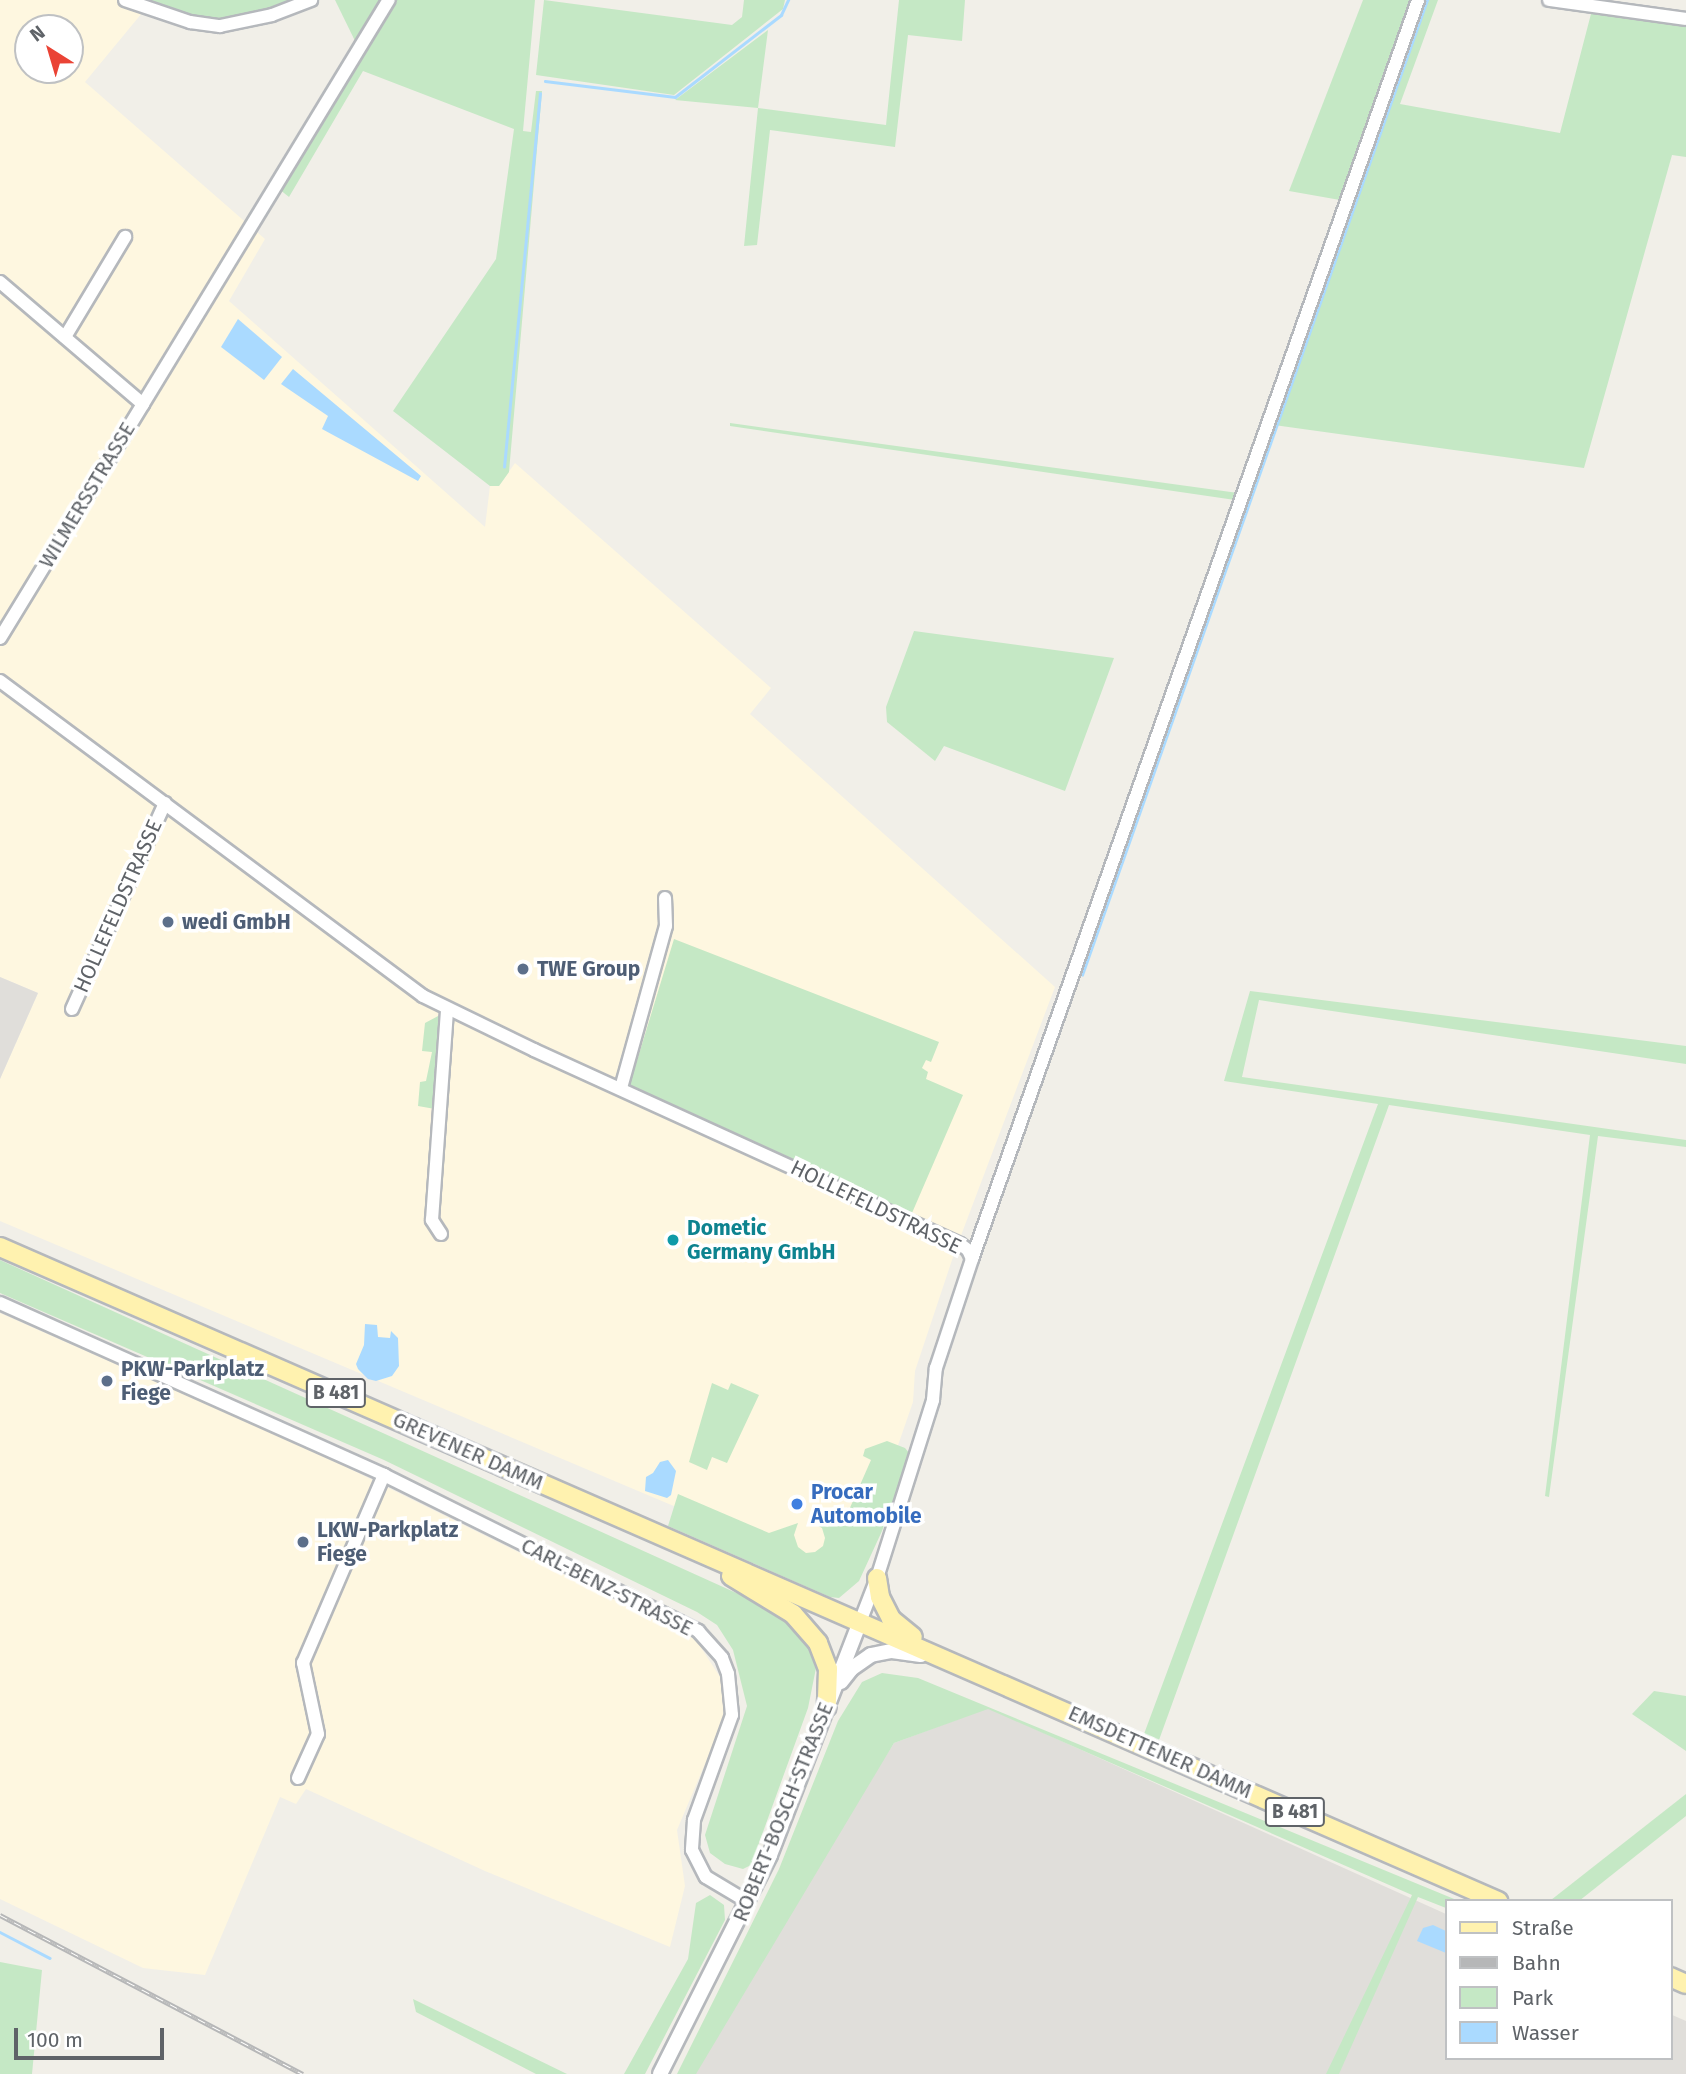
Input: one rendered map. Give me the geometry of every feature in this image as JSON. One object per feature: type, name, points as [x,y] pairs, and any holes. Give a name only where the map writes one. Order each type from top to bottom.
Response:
[{"type":"main road","name":"GREVENER DAMM","points":[[0,1247],[860,1622]]},
{"type":"main road","points":[[671,1540],[803,1622],[818,1643],[828,1668],[827,1707]]},
{"type":"main road","points":[[877,1578],[880,1597],[898,1627],[961,1666]]},
{"type":"main road","name":"EMSDETTENER DAMM","points":[[860,1622],[1493,1899]]},
{"type":"street","points":[[125,0],[190,22],[220,26],[241,23],[312,0]]},
{"type":"street","points":[[143,404],[389,0]]},
{"type":"street","points":[[972,1258],[1418,0]]},
{"type":"street","points":[[1549,0],[1686,19]]},
{"type":"street","points":[[65,337],[125,237]]},
{"type":"street","name":"WILMERSSTRASSE","points":[[0,282],[143,404],[0,638]]},
{"type":"street","name":"HOLLEFELDSTRASSE","points":[[0,681],[423,996],[447,1010],[621,1087],[968,1250],[972,1258],[941,1350],[933,1400],[877,1578],[860,1622]]},
{"type":"street","name":"HOLLEFELDSTRASSE","points":[[72,1009],[164,803]]},
{"type":"street","points":[[621,1087],[666,926],[665,898]]},
{"type":"street","points":[[441,1234],[432,1220],[447,1010]]},
{"type":"street","name":"CARL-BENZ-STRASSE","points":[[0,1303],[384,1475],[698,1631],[711,1644],[728,1674],[732,1715],[694,1820],[692,1850],[706,1877],[748,1902]]},
{"type":"street","points":[[298,1778],[318,1734],[303,1663],[384,1475]]},
{"type":"street","name":"ROBERT-BOSCH-STRASSE","points":[[660,2074],[748,1902],[860,1622]]},
{"type":"street","points":[[827,1707],[851,1669],[871,1655],[902,1651],[961,1666]]},
{"type":"shaded area","points":[[0,0],[125,0],[147,7],[85,82],[265,239],[229,301],[485,527],[490,486],[499,486],[515,463],[771,688],[750,714],[1055,987],[954,1254],[915,1371],[913,1402],[851,1581],[0,1221],[0,1079],[38,993],[0,977]]},
{"type":"shaded area","points":[[0,977],[38,993],[0,1079]]},
{"type":"shaded area","points":[[0,1313],[330,1459],[696,1640],[722,1680],[724,1719],[677,1830],[685,1886],[670,1947],[485,1871],[306,1789],[296,1804],[280,1797],[205,1975],[143,1968],[0,1899]]},
{"type":"shaded area","points":[[988,1708],[1444,1913],[1444,2060],[1672,2060],[1672,2015],[1686,2021],[1686,2074],[684,2074],[894,1743]]},
{"type":"green space","points":[[135,0],[294,0],[269,10],[222,21],[192,19]]},
{"type":"green space","points":[[335,0],[385,0],[357,45]]},
{"type":"green space","points":[[396,0],[535,0],[523,131],[531,132],[536,91],[542,91],[509,472],[499,486],[490,486],[393,411],[496,259],[514,129],[363,71],[289,197],[279,189]]},
{"type":"green space","points":[[544,0],[732,25],[742,17],[744,0],[785,0],[783,9],[674,95],[536,75]]},
{"type":"green space","points":[[899,0],[965,0],[962,41],[908,35],[895,147],[770,130],[757,245],[744,246],[758,108],[886,125]]},
{"type":"green space","points":[[1363,0],[1410,0],[1340,200],[1289,191]]},
{"type":"green space","points":[[1423,0],[1438,0],[1400,104],[1560,133],[1592,10],[1686,23],[1686,157],[1672,155],[1584,468],[1274,425]]},
{"type":"green space","points":[[768,30],[758,108],[675,100]]},
{"type":"green space","points":[[730,423],[1238,493],[1235,500],[730,426]]},
{"type":"green space","points":[[914,631],[1114,658],[1065,791],[944,746],[935,761],[887,722],[886,707]]},
{"type":"green space","points":[[674,939],[939,1042],[931,1062],[926,1060],[922,1068],[928,1072],[926,1079],[963,1095],[912,1213],[629,1087]]},
{"type":"green space","points":[[1250,991],[1686,1046],[1686,1064],[1259,1000],[1242,1077],[1686,1140],[1686,1147],[1598,1136],[1549,1497],[1545,1496],[1590,1135],[1389,1105],[1159,1740],[1144,1734],[1378,1104],[1224,1081]]},
{"type":"green space","points":[[440,1015],[435,1109],[418,1106],[420,1082],[426,1081],[432,1052],[422,1051],[425,1023]]},
{"type":"green space","points":[[0,1260],[794,1619],[812,1641],[816,1668],[808,1708],[751,1865],[743,1869],[725,1864],[710,1853],[705,1835],[747,1706],[733,1650],[717,1625],[697,1612],[384,1460],[0,1293]]},
{"type":"green space","points":[[712,1383],[728,1390],[731,1383],[759,1395],[727,1463],[712,1457],[707,1470],[689,1462]]},
{"type":"green space","points":[[887,1441],[905,1448],[910,1454],[907,1465],[882,1531],[859,1581],[839,1598],[830,1597],[668,1526],[678,1494],[769,1533],[798,1523],[794,1535],[798,1547],[806,1553],[815,1552],[823,1546],[825,1538],[822,1528],[811,1522],[811,1517],[828,1512],[845,1519],[871,1460],[863,1456],[865,1449]]},
{"type":"green space","points":[[882,1673],[918,1678],[1454,1899],[1444,1899],[1444,1907],[1418,1897],[1339,2074],[1326,2074],[1412,1895],[988,1709],[894,1743],[696,2074],[677,2074],[779,1869],[838,1721],[862,1682]]},
{"type":"green space","points":[[1654,1691],[1686,1696],[1686,1751],[1632,1714]]},
{"type":"green space","points":[[1686,1794],[1686,1816],[1582,1899],[1552,1899]]},
{"type":"green space","points":[[710,1895],[724,1905],[725,1920],[645,2074],[624,2074],[688,1959],[696,1903]]},
{"type":"green space","points":[[0,1962],[42,1970],[32,2074],[0,2074]]},
{"type":"green space","points":[[413,1999],[567,2074],[536,2074],[416,2012]]},
{"type":"water","points":[[238,319],[282,357],[264,380],[221,347]]},
{"type":"water","points":[[293,369],[421,476],[418,481],[322,429],[328,416],[281,384]]},
{"type":"water","points":[[365,1324],[377,1325],[378,1337],[390,1338],[391,1331],[398,1338],[399,1366],[392,1376],[376,1381],[368,1379],[358,1369],[356,1364],[364,1345]]},
{"type":"water","points":[[668,1460],[676,1471],[671,1495],[667,1498],[645,1491],[646,1477],[653,1473],[660,1462]]},
{"type":"water","points":[[1433,1925],[1444,1930],[1444,1952],[1417,1941],[1423,1928]]},
{"type":"waterway","points":[[545,81],[675,97],[781,15],[788,0]]},
{"type":"waterway","points":[[1082,975],[1427,0]]},
{"type":"waterway","points":[[504,467],[540,94]]},
{"type":"waterway","points":[[0,1932],[50,1958]]},
{"type":"railway","points":[[0,1915],[303,2074]]},
{"type":"place","name":"wedi GmbH","points":[[168,922]]},
{"type":"place","name":"TWE Group","points":[[523,969]]},
{"type":"place","name":"Dometic Germany GmbH","points":[[673,1240]]},
{"type":"place","name":"PKW-Parkplatz Fiege","points":[[107,1381]]},
{"type":"place","name":"Procar Automobile","points":[[797,1504]]},
{"type":"place","name":"LKW-Parkplatz Fiege","points":[[303,1542]]}]
